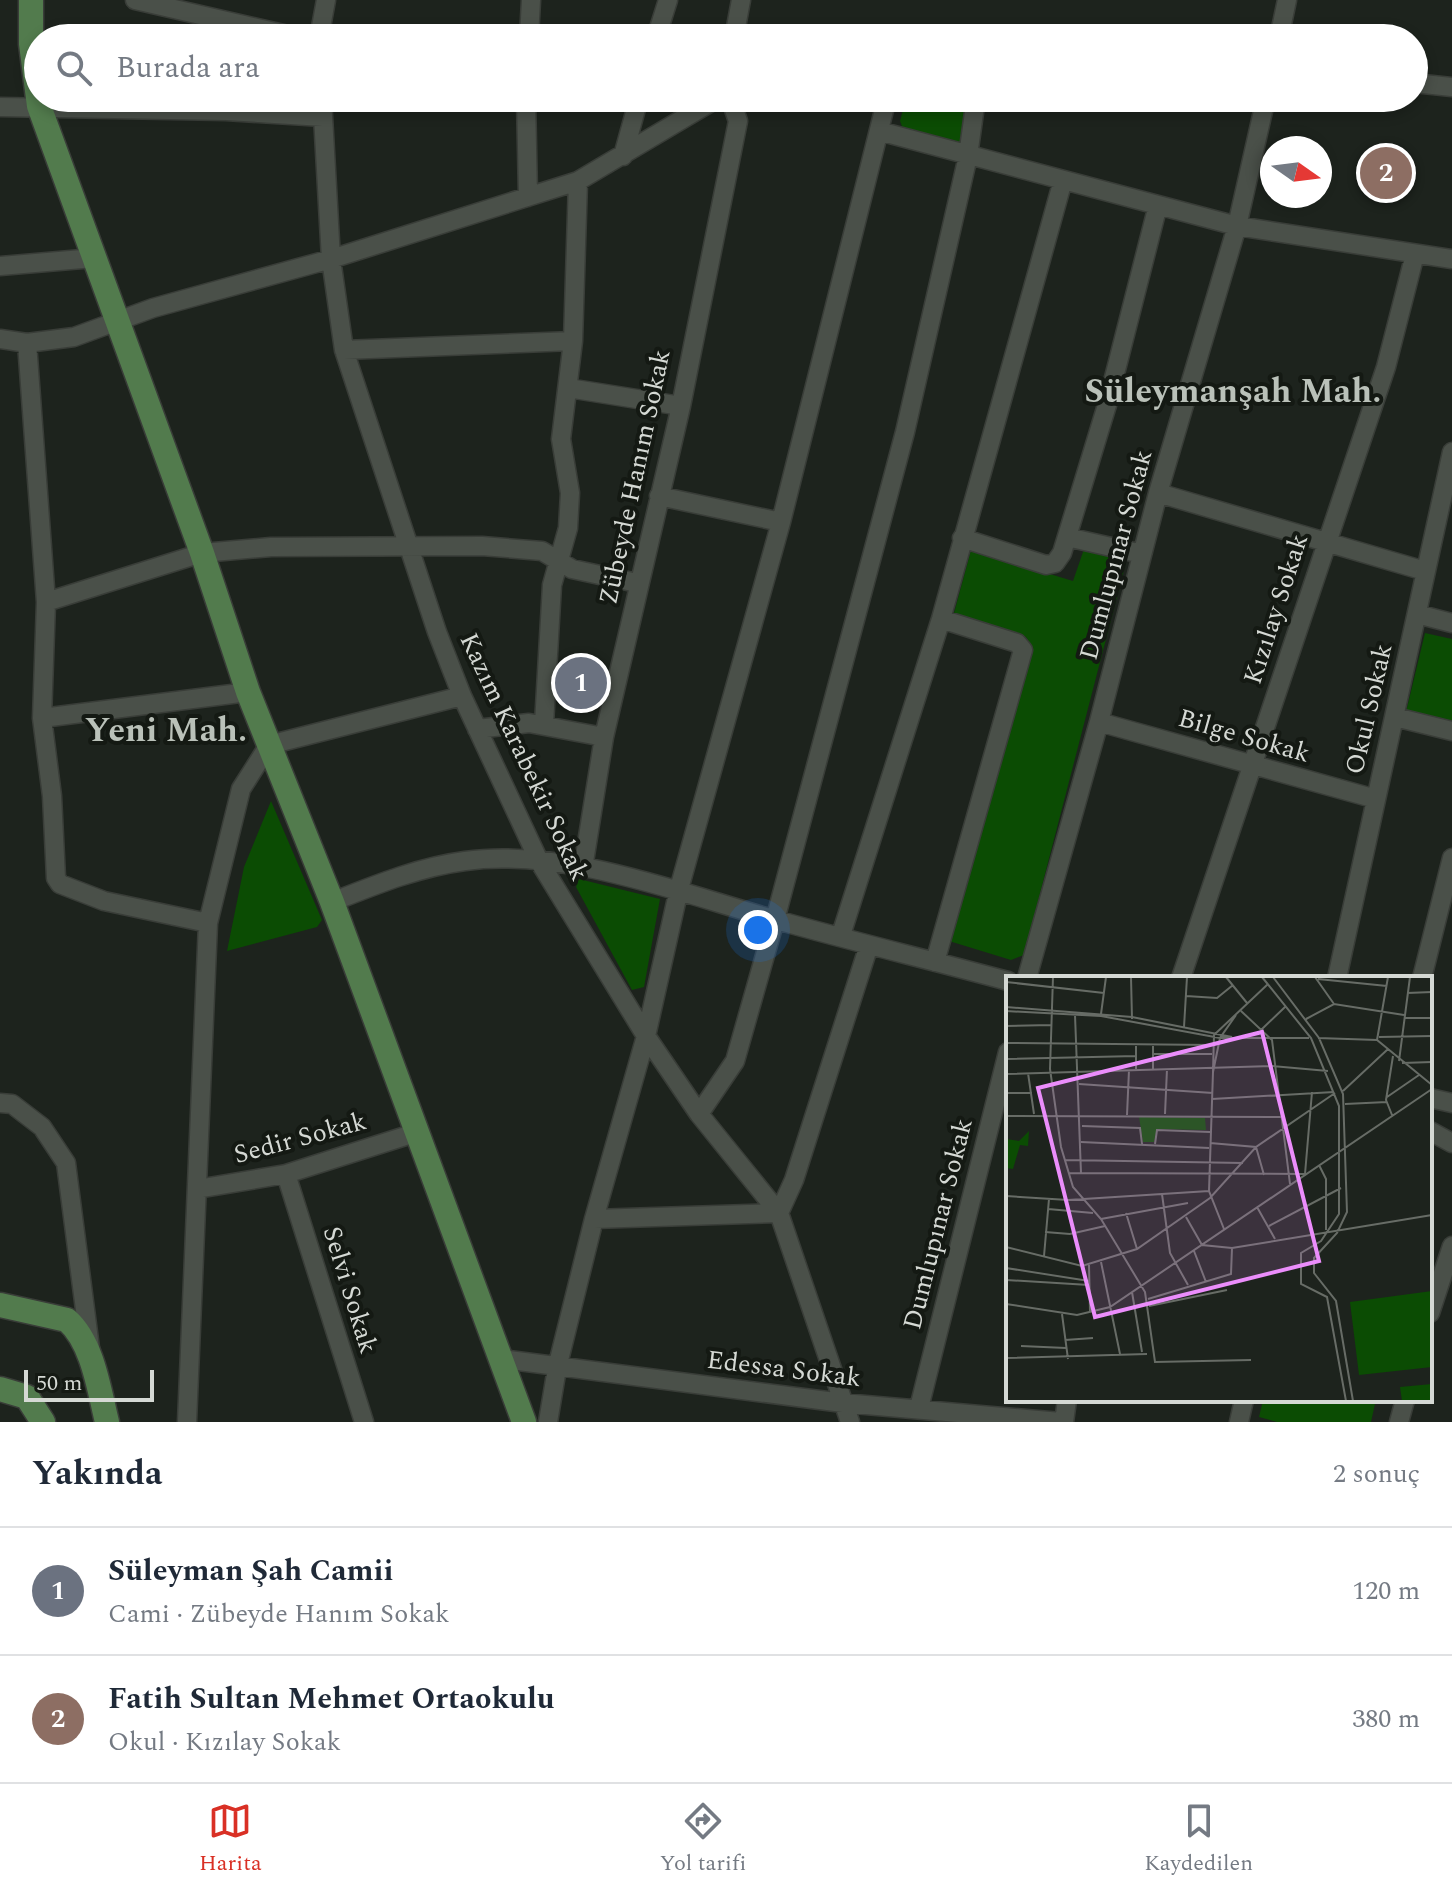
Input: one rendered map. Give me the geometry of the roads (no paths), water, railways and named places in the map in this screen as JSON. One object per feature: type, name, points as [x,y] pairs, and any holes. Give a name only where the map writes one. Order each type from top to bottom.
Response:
[{"type":"main road","points":[[31,0],[31,24]]},
{"type":"main road","points":[[41,112],[202,553],[248,692],[332,902],[524,1422]]},
{"type":"main road","points":[[0,1305],[67,1320],[74,1326],[93,1366],[107,1422]]},
{"type":"main road","points":[[0,1389],[27,1397],[43,1422]]},
{"type":"street","points":[[135,0],[199,6],[225,19],[245,24]]},
{"type":"street","points":[[225,19],[231,0]]},
{"type":"street","points":[[322,24],[326,0]]},
{"type":"street","points":[[530,24],[531,0]]},
{"type":"street","points":[[660,24],[668,0]]},
{"type":"street","points":[[737,24],[741,0]]},
{"type":"street","points":[[1282,24],[1287,0]]},
{"type":"street","points":[[1428,84],[1452,87]]},
{"type":"street","points":[[0,107],[24,106]]},
{"type":"street","name":"Kazım Karabekir Sokak","points":[[322,112],[331,259],[344,350],[437,632],[462,696],[539,861],[646,1036],[699,1114],[779,1213],[850,1422]]},
{"type":"street","points":[[526,112],[528,197]]},
{"type":"street","points":[[623,156],[635,112]]},
{"type":"street","points":[[0,339],[27,343],[74,337],[153,308],[331,259],[578,181],[695,112]]},
{"type":"street","name":"Zübeyde Hanım Sokak","points":[[583,868],[604,737],[637,583],[681,406],[738,121],[735,112]]},
{"type":"street","points":[[548,1422],[557,1368],[594,1219],[646,1036],[679,889],[781,522],[884,112]]},
{"type":"street","points":[[699,1114],[735,1061],[775,920],[905,432],[968,156],[974,112]]},
{"type":"street","name":"Dumlupınar Sokak","points":[[1028,976],[1099,722],[1158,493],[1237,226],[1263,112]]},
{"type":"street","points":[[879,131],[1237,226],[1452,259]]},
{"type":"street","points":[[841,935],[941,619],[1063,180]]},
{"type":"street","points":[[544,724],[552,585],[568,528],[570,493],[561,439],[573,341],[578,181]]},
{"type":"street","points":[[962,538],[1046,565],[1055,563],[1062,553],[1107,405],[1158,205]]},
{"type":"street","name":"Kızılay Sokak","points":[[1182,976],[1386,367],[1415,254]]},
{"type":"street","points":[[0,266],[94,258]]},
{"type":"street","points":[[344,350],[573,341]]},
{"type":"street","points":[[27,343],[46,602],[42,718],[52,796],[56,878],[60,884],[104,901],[208,923]]},
{"type":"street","points":[[568,388],[681,406]]},
{"type":"street","name":"Okul Sokak","points":[[1337,976],[1452,452]]},
{"type":"street","points":[[1158,493],[1324,545],[1425,571]]},
{"type":"street","points":[[659,496],[781,522]]},
{"type":"street","points":[[1067,537],[1142,554]]},
{"type":"street","points":[[46,602],[202,553],[271,547],[482,546],[542,551],[572,569],[637,583]]},
{"type":"street","points":[[1417,614],[1452,623]]},
{"type":"street","points":[[935,962],[1023,650],[1017,643],[941,619]]},
{"type":"street","points":[[42,718],[248,692]]},
{"type":"street","points":[[187,1422],[208,923],[241,789],[269,745],[462,696]]},
{"type":"street","points":[[1395,717],[1452,731]]},
{"type":"street","name":"Bilge Sokak","points":[[1099,722],[1376,799]]},
{"type":"street","points":[[477,729],[544,724],[604,737]]},
{"type":"street","points":[[1422,976],[1452,858]]},
{"type":"street","points":[[332,902],[389,879],[466,860],[539,861],[679,889],[775,920],[1006,980]]},
{"type":"street","points":[[594,1219],[779,1213],[794,1180],[869,945]]},
{"type":"street","name":"Dumlupınar Sokak","points":[[919,1408],[1006,1060]]},
{"type":"street","points":[[0,1103],[12,1104],[42,1127],[66,1163],[93,1366]]},
{"type":"street","points":[[1432,1132],[1452,1143]]},
{"type":"street","name":"Sedir Sokak","points":[[197,1189],[286,1174],[415,1133]]},
{"type":"street","name":"Selvi Sokak","points":[[286,1174],[364,1422]]},
{"type":"street","points":[[1432,1308],[1452,1246]]},
{"type":"street","name":"Edessa Sokak","points":[[502,1359],[843,1403],[1062,1422]]},
{"type":"street","points":[[1062,1422],[1067,1402]]},
{"type":"street","points":[[1239,1422],[1244,1402]]},
{"type":"street","points":[[1399,1422],[1404,1402]]},
{"type":"place","name":"Fatih Sultan Mehmet Ortaokulu","points":[[1386,173]]},
{"type":"place","name":"Süleyman Şah Camii","points":[[581,683]]},
{"type":"district","name":"Süleymanşah Mah.","points":[[1233,392]]},
{"type":"district","name":"Yeni Mah.","points":[[166,731]]}]
